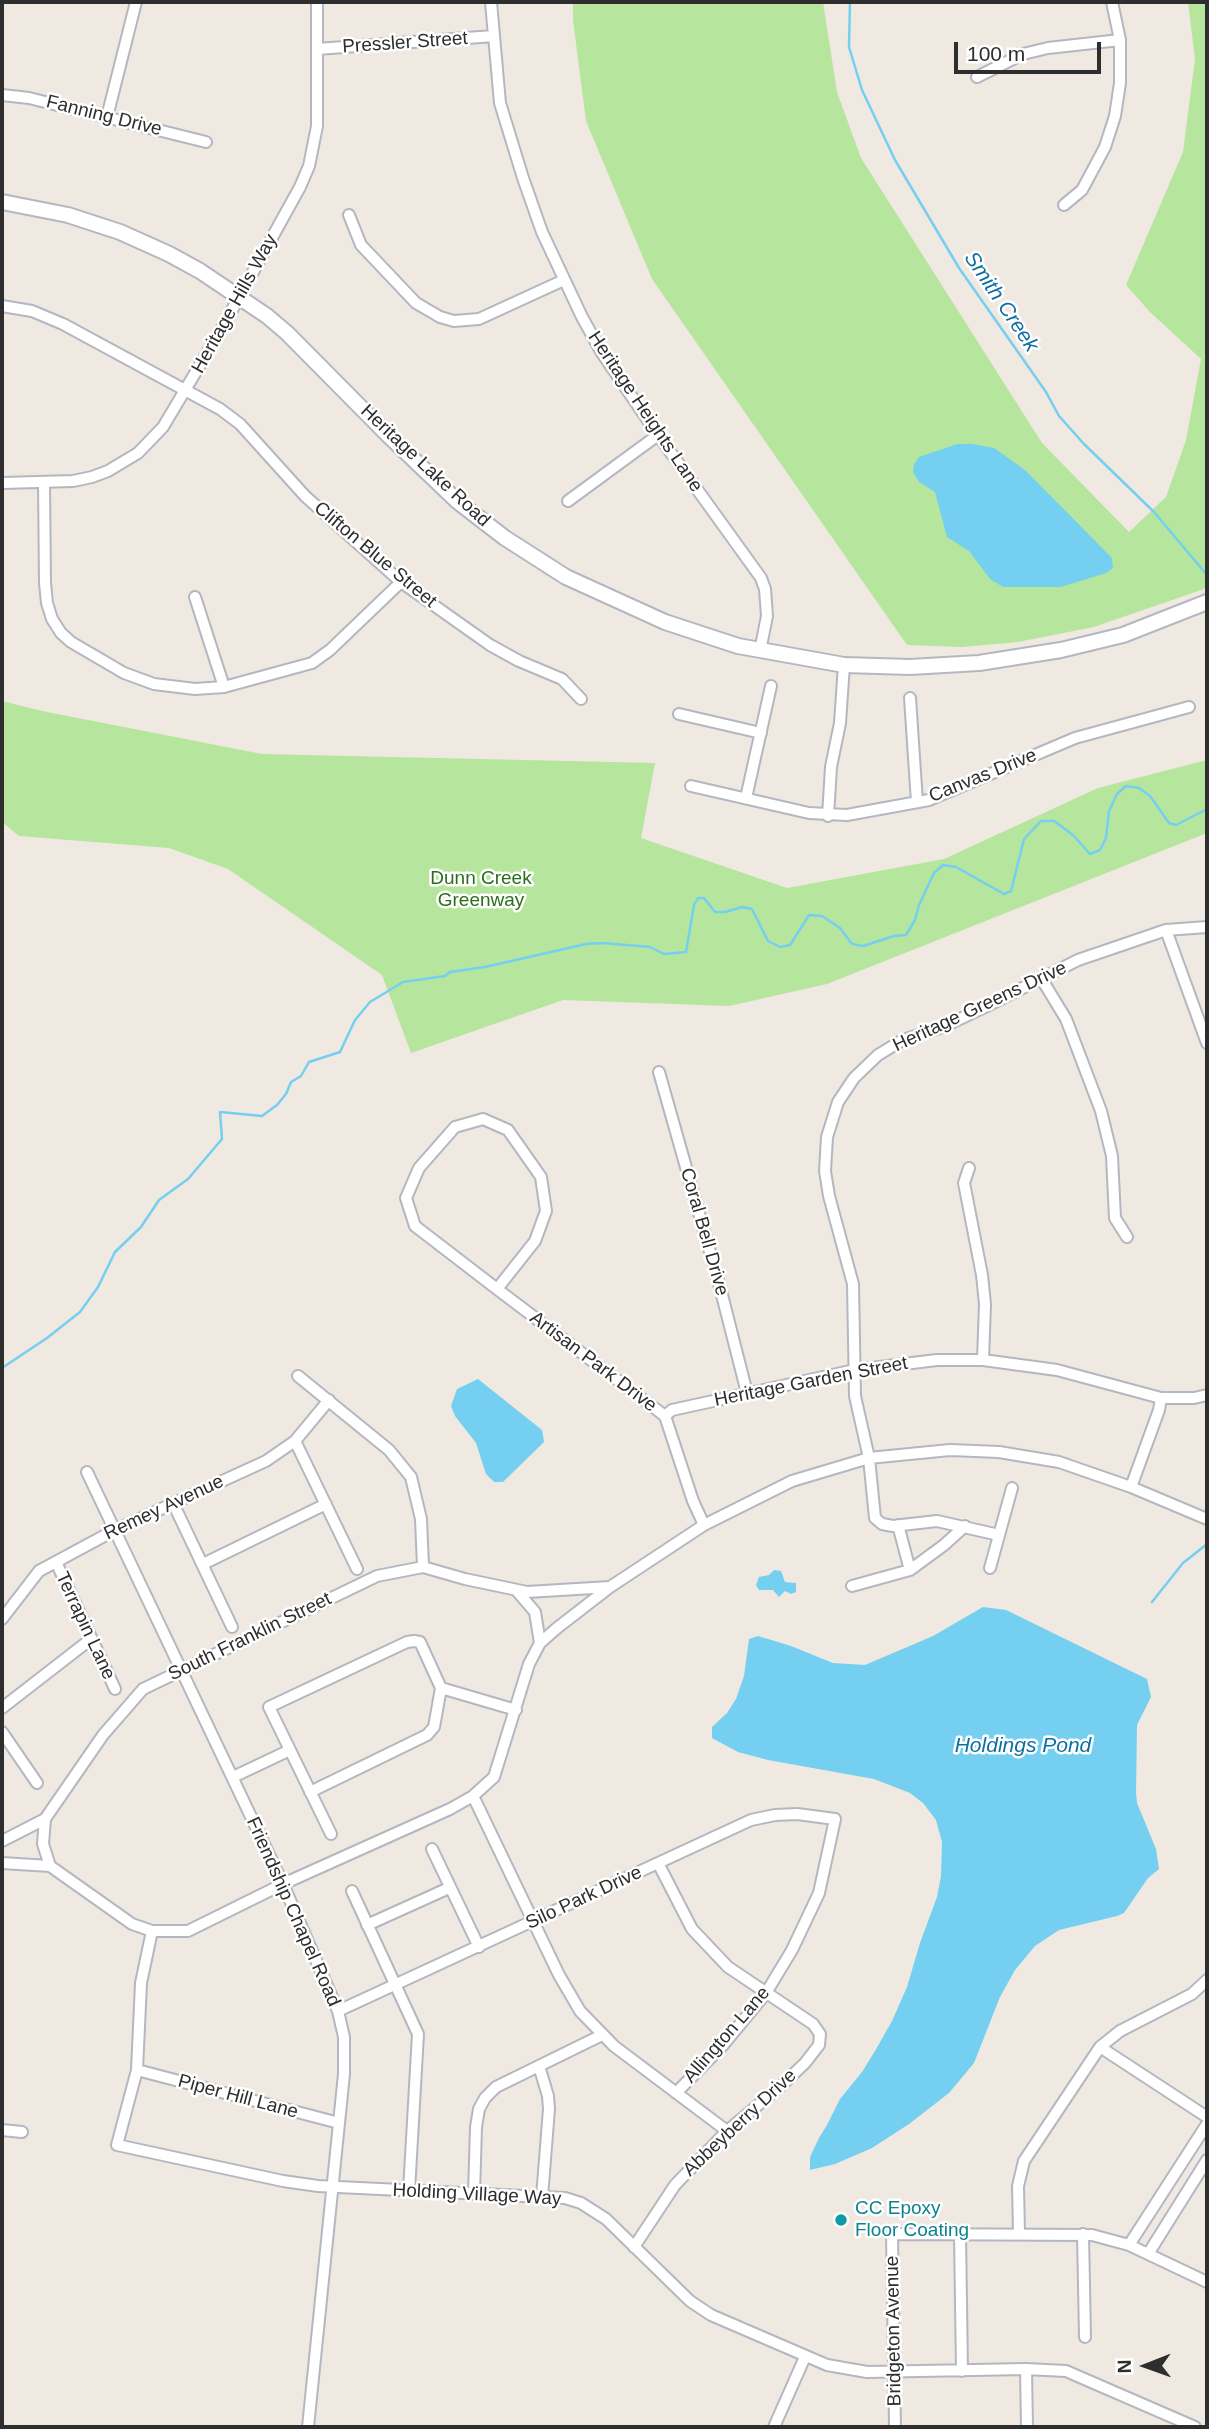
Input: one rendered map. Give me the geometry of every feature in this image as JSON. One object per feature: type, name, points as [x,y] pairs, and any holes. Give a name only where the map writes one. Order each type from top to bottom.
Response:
[{"type":"main road","name":"Heritage Lake Road","points":[[2,202],[68,215],[120,232],[169,254],[239,296],[288,333],[457,501],[505,538],[566,578],[665,622],[760,651],[844,665],[946,666],[1061,650],[1123,635],[1207,604]]},
{"type":"street","points":[[107,117],[136,2]]},
{"type":"street","name":"Heritage Hills Way","points":[[2,483],[44,483],[92,477],[124,463],[158,434],[239,296],[309,166],[317,126],[317,2]]},
{"type":"street","name":"Heritage Heights Lane","points":[[491,2],[500,103],[538,221],[564,280],[603,353],[658,435],[761,578],[765,589],[767,615],[760,651]]},
{"type":"street","points":[[1064,205],[1082,190],[1105,146],[1115,116],[1120,40],[1111,2]]},
{"type":"street","name":"Pressler Street","points":[[317,49],[494,36]]},
{"type":"street","points":[[977,77],[1023,54],[1048,48],[1120,40]]},
{"type":"street","name":"Fanning Drive","points":[[2,94],[29,98],[206,142]]},
{"type":"street","points":[[349,215],[361,245],[416,303],[440,317],[454,321],[479,319],[564,280]]},
{"type":"street","name":"Clifton Blue Street","points":[[2,306],[49,317],[220,409],[240,424],[305,496],[401,582],[497,649],[562,679],[581,699]]},
{"type":"street","points":[[568,501],[658,435]]},
{"type":"street","points":[[44,483],[47,603],[52,619],[61,633],[80,648],[138,678],[174,687],[224,687],[300,667],[320,658],[401,582]]},
{"type":"street","points":[[195,597],[224,687]]},
{"type":"street","points":[[828,816],[831,767],[840,723],[844,665]]},
{"type":"street","points":[[746,798],[771,686]]},
{"type":"street","points":[[910,698],[917,802]]},
{"type":"street","name":"Canvas Drive","points":[[691,786],[809,813],[847,815],[943,795],[1075,738],[1189,707]]},
{"type":"street","points":[[679,714],[761,733]]},
{"type":"street","name":"Heritage Greens Drive","points":[[898,1525],[882,1524],[876,1518],[869,1458],[855,1396],[853,1284],[829,1196],[825,1171],[827,1137],[838,1102],[854,1078],[878,1055],[901,1041],[945,1026],[1078,960],[1166,930],[1207,928]]},
{"type":"street","points":[[1166,930],[1207,1043]]},
{"type":"street","points":[[1041,978],[1066,1019],[1101,1111],[1112,1156],[1115,1218],[1127,1237]]},
{"type":"street","name":"Coral Bell Drive","points":[[659,1072],[747,1394]]},
{"type":"street","name":"Artisan Park Drive","points":[[497,1289],[535,1241],[546,1211],[541,1177],[508,1130],[483,1119],[456,1127],[419,1168],[406,1198],[415,1226],[497,1289],[665,1416],[693,1501],[704,1525]]},
{"type":"street","points":[[970,1167],[964,1183],[982,1275],[985,1304],[983,1360]]},
{"type":"street","name":"Heritage Garden Street","points":[[665,1416],[672,1410],[855,1370],[937,1360],[983,1360],[1057,1370],[1161,1398],[1194,1398],[1207,1395]]},
{"type":"street","points":[[298,1376],[389,1450],[411,1478],[421,1519],[423,1567]]},
{"type":"street","points":[[1130,1487],[1155,1422],[1161,1398]]},
{"type":"street","name":"Remey Avenue","points":[[2,1619],[39,1572],[115,1530],[266,1461],[295,1441],[329,1400]]},
{"type":"street","points":[[295,1441],[357,1569]]},
{"type":"street","name":"South Franklin Street","points":[[50,1866],[132,1924],[152,1931],[188,1931],[283,1884],[450,1809],[473,1796],[494,1777],[529,1664],[540,1643],[610,1587],[704,1525],[792,1480],[869,1458],[950,1450],[999,1452],[1059,1462],[1207,1518]]},
{"type":"street","name":"Friendship Chapel Road","points":[[87,1472],[283,1884],[338,2011],[344,2037],[344,2074],[308,2427]]},
{"type":"street","points":[[990,1569],[1012,1488]]},
{"type":"street","points":[[173,1503],[232,1627]]},
{"type":"street","points":[[203,1564],[326,1504]]},
{"type":"street","points":[[910,1570],[898,1525],[937,1521],[999,1535]]},
{"type":"street","points":[[852,1586],[910,1570],[965,1526]]},
{"type":"street","name":"Terrapin Lane","points":[[56,1562],[115,1689]]},
{"type":"street","name":"South Franklin Street","points":[[2,1841],[45,1819],[103,1735],[143,1689],[377,1576],[423,1567],[527,1592],[610,1587]]},
{"type":"street","points":[[516,1590],[535,1612],[540,1643]]},
{"type":"street","points":[[2,1708],[91,1639]]},
{"type":"street","points":[[310,1792],[427,1735],[434,1727],[441,1688],[420,1643],[407,1642],[269,1707],[310,1792],[331,1834]]},
{"type":"street","points":[[441,1688],[516,1710]]},
{"type":"street","points":[[2,1732],[37,1783]]},
{"type":"street","points":[[233,1777],[290,1750]]},
{"type":"street","points":[[473,1796],[580,2011],[614,2046],[727,2131]]},
{"type":"street","name":"Silo Park Drive","points":[[338,2011],[751,1820],[797,1814],[835,1819]]},
{"type":"street","points":[[2,1863],[50,1866],[43,1844],[45,1819]]},
{"type":"street","name":"Allington Lane","points":[[676,2093],[723,2045],[766,1993],[792,1951],[819,1893],[835,1819]]},
{"type":"street","points":[[432,1849],[479,1947]]},
{"type":"street","points":[[659,1863],[692,1929],[727,1967],[766,1993]]},
{"type":"street","points":[[367,1924],[449,1888]]},
{"type":"street","points":[[352,1891],[418,2034],[409,2191]]},
{"type":"street","points":[[137,2070],[141,1983],[152,1931]]},
{"type":"street","points":[[1019,2233],[1018,2186],[1024,2161],[1100,2047],[1120,2031],[1192,1994],[1207,1980]]},
{"type":"street","name":"Abbeyberry Drive","points":[[634,2247],[675,2185],[727,2131],[805,2063],[819,2045],[820,2034],[813,2024],[766,1993]]},
{"type":"street","points":[[474,2194],[479,2109],[485,2098],[496,2087],[602,2035]]},
{"type":"street","points":[[1100,2047],[1207,2117]]},
{"type":"street","points":[[539,2066],[549,2109],[542,2197]]},
{"type":"street","name":"Piper Hill Lane","points":[[137,2070],[339,2123]]},
{"type":"street","name":"Holding Village Way","points":[[137,2070],[117,2145],[283,2181],[333,2187],[565,2198],[581,2203],[606,2219],[700,2308],[804,2357],[854,2371],[1066,2371],[1195,2427]]},
{"type":"street","points":[[1129,2245],[1207,2124]]},
{"type":"street","points":[[2,2130],[22,2132]]},
{"type":"street","points":[[1148,2254],[1207,2160]]},
{"type":"street","name":"Bridgeton Avenue","points":[[895,2427],[892,2234],[960,2234]]},
{"type":"street","points":[[961,2371],[960,2234],[1083,2234],[1109,2238],[1207,2282]]},
{"type":"street","points":[[1083,2234],[1084,2337]]},
{"type":"street","points":[[774,2427],[804,2357]]},
{"type":"street","points":[[1026,2369],[1027,2427]]},
{"type":"green space","points":[[573,2],[823,2],[837,92],[861,158],[1042,443],[1129,532],[1166,497],[1186,440],[1201,359],[1150,312],[1126,285],[1183,152],[1195,59],[1188,2],[1207,2],[1207,588],[1094,627],[1018,642],[962,647],[907,645],[652,279],[586,121]]},
{"type":"green space","name":"Dunn Creek Greenway","points":[[2,701],[262,754],[655,763],[641,838],[787,888],[944,859],[1098,788],[1207,760],[1207,833],[827,984],[729,1006],[563,1000],[411,1053],[382,975],[228,869],[169,848],[19,836],[2,822]]},
{"type":"water","points":[[957,444],[994,448],[1025,470],[1112,558],[1113,568],[1106,573],[1061,587],[1003,587],[990,579],[969,551],[947,537],[935,492],[919,482],[913,472],[919,457]]},
{"type":"water","points":[[478,1379],[542,1430],[544,1442],[503,1482],[494,1482],[486,1474],[476,1443],[455,1416],[451,1406],[457,1389]]},
{"type":"water","points":[[774,1570],[781,1571],[785,1582],[796,1583],[796,1592],[791,1594],[785,1591],[779,1597],[773,1590],[759,1590],[756,1585],[759,1577],[769,1575]]},
{"type":"water","name":"Holdings Pond","points":[[983,1607],[1006,1610],[1147,1679],[1151,1697],[1137,1725],[1136,1793],[1137,1803],[1156,1849],[1159,1869],[1148,1878],[1124,1913],[1059,1930],[1035,1946],[1015,1970],[1000,1997],[974,2063],[949,2093],[872,2148],[835,2164],[810,2170],[810,2157],[819,2138],[840,2099],[875,2051],[907,1987],[937,1897],[942,1842],[936,1820],[923,1803],[910,1793],[874,1779],[738,1752],[712,1738],[712,1727],[727,1713],[736,1699],[744,1676],[749,1639],[758,1636],[833,1663],[865,1665],[933,1636]]},
{"type":"waterway","name":"Smith Creek","points":[[850,2],[849,47],[862,90],[895,160],[959,268],[1046,392],[1059,416],[1154,512],[1207,575]]},
{"type":"waterway","points":[[2,1368],[80,1312],[98,1287],[115,1252],[141,1227],[159,1200],[188,1179],[222,1139],[220,1112],[262,1116],[277,1105],[291,1082],[301,1076],[309,1062],[340,1052],[355,1020],[370,1002],[403,982],[445,976],[450,972],[485,967],[586,944],[650,947],[664,954],[686,952],[694,905],[698,898],[704,898],[715,912],[742,907],[752,909],[768,941],[780,947],[790,945],[809,915],[822,916],[840,928],[852,944],[863,946],[906,935],[934,873],[943,865],[956,867],[1004,894],[1011,891],[1024,839],[1041,821],[1054,821],[1073,835],[1090,854],[1100,850],[1106,838],[1109,811],[1117,794],[1126,786],[1139,788],[1150,796],[1169,823],[1176,825],[1207,809]]},
{"type":"waterway","points":[[1152,1602],[1183,1563],[1207,1544]]},
{"type":"place","name":"CC Epoxy Floor Coating","points":[[841,2220]]}]
